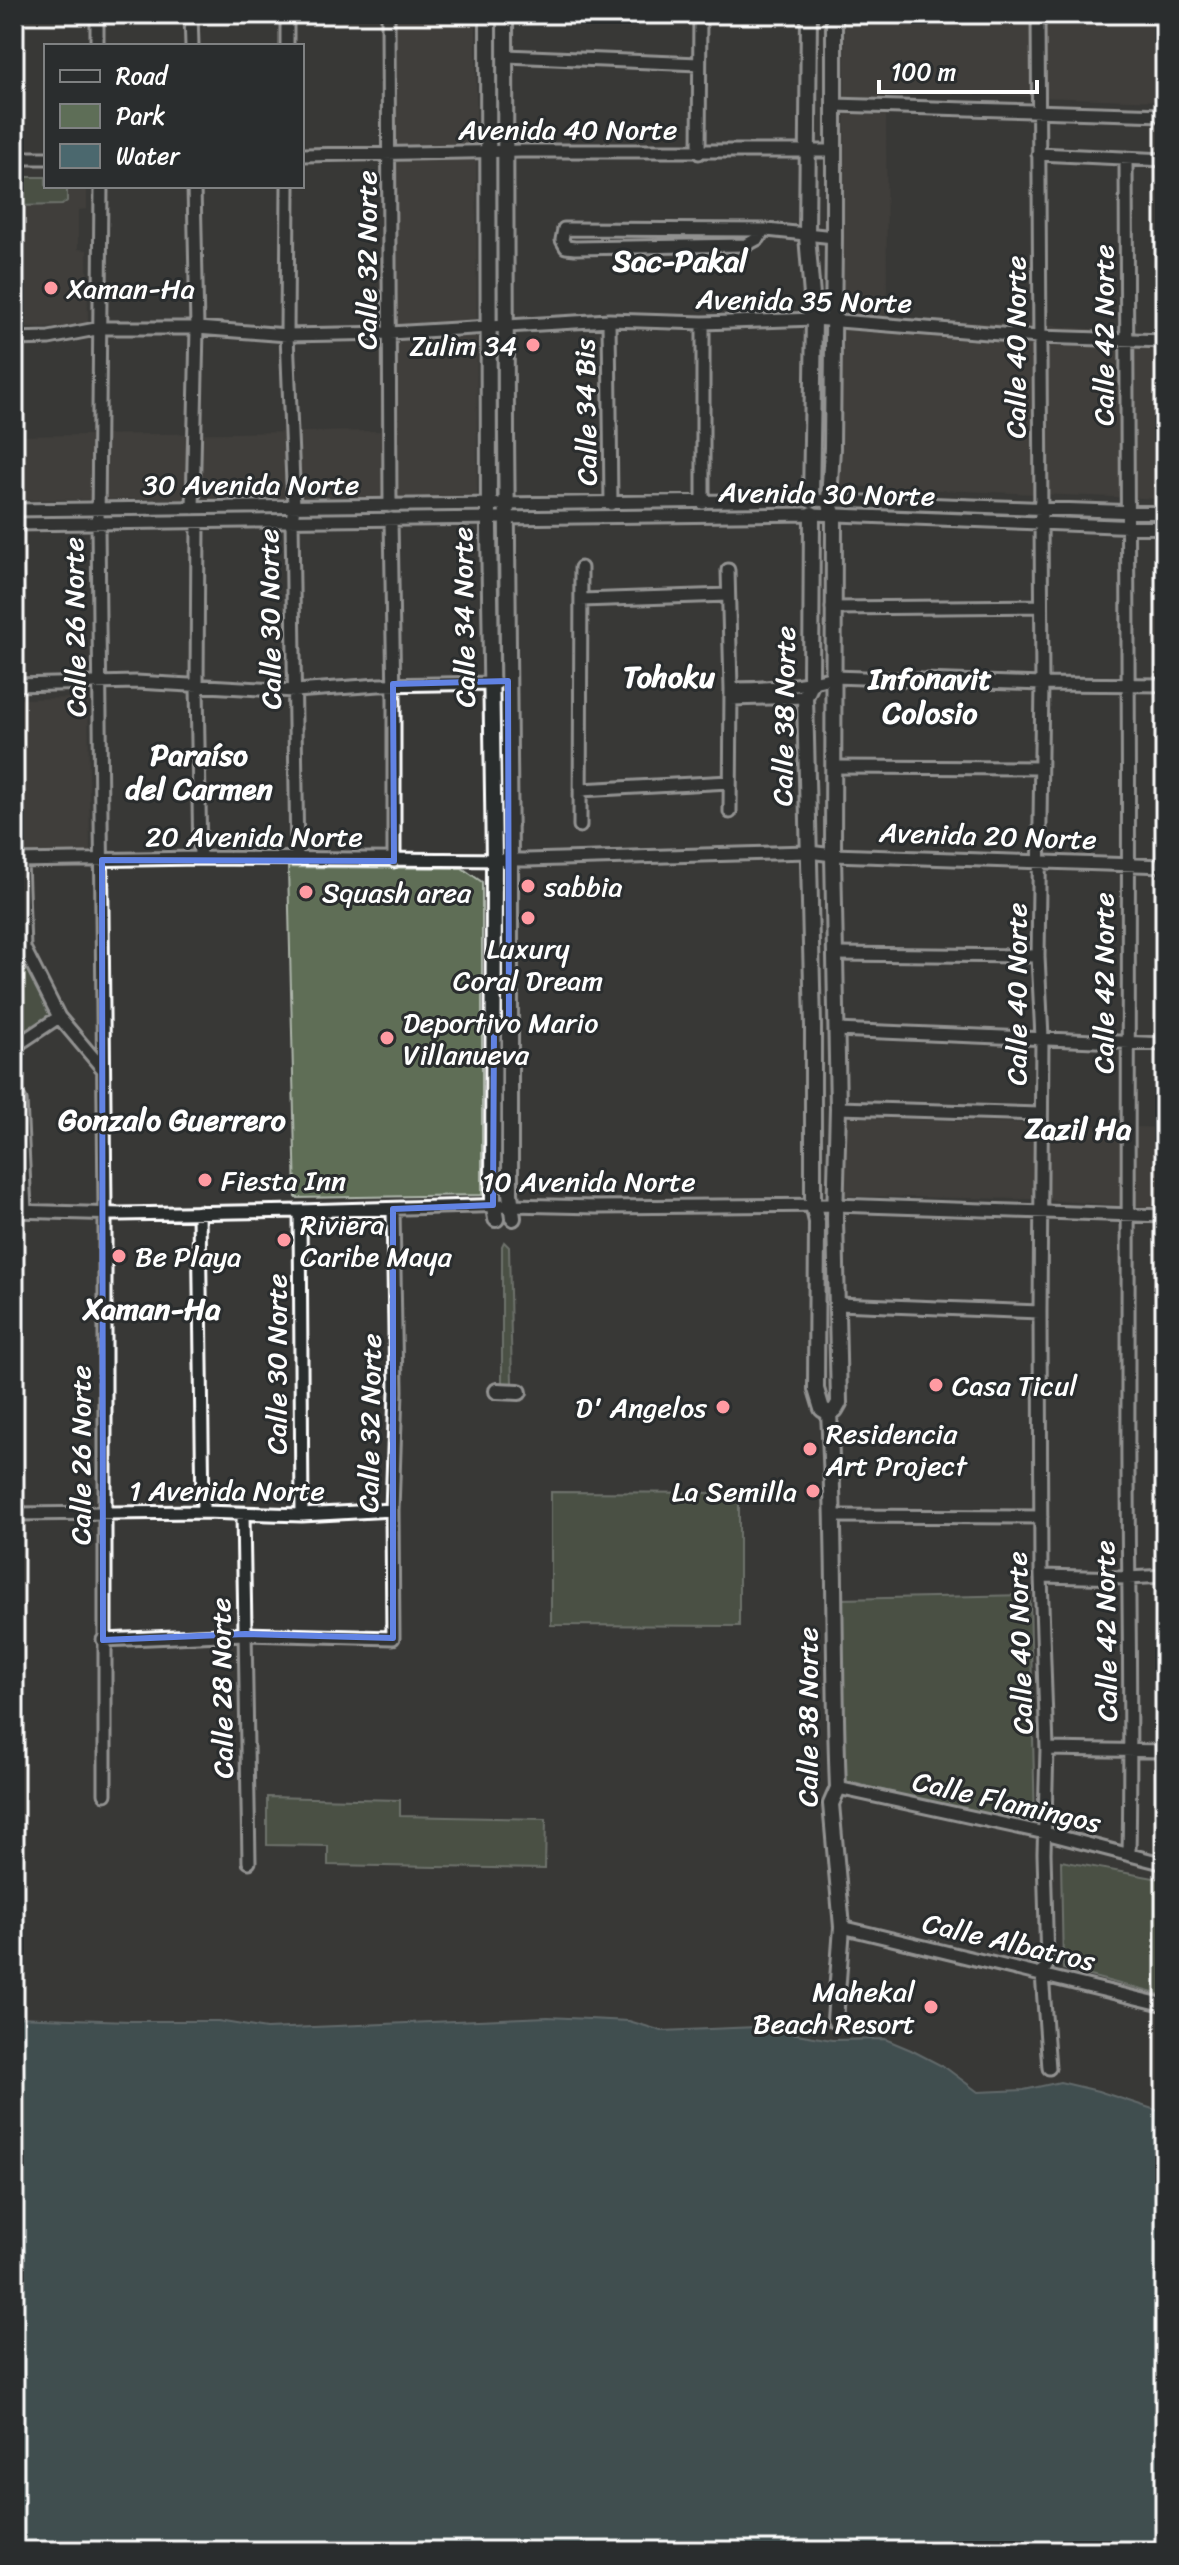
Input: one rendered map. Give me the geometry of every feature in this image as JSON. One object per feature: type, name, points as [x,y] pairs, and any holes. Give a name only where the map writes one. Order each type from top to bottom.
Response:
[{"type":"main road","name":"Calle 34 Norte","points":[[488,14],[489,511],[494,860],[512,1212]]},
{"type":"main road","name":"Calle 34 Norte","points":[[494,1212],[510,860],[505,14]]},
{"type":"main road","name":"Calle 38 Norte","points":[[809,14],[807,236],[814,319],[808,690],[813,1205],[817,1222],[816,1389],[822,1409],[829,1413]]},
{"type":"main road","name":"Calle 38 Norte","points":[[829,1413],[839,1403],[833,855],[834,516],[829,501],[832,448],[834,14]]},
{"type":"main road","points":[[813,1026],[836,1030]]},
{"type":"main road","points":[[497,1391],[519,1392]]},
{"type":"main road","name":"Calle 38 Norte","points":[[829,1413],[835,1516],[833,1676],[838,1788],[831,1804],[842,1927],[835,2020]]},
{"type":"street","points":[[97,14],[97,44]]},
{"type":"street","points":[[191,14],[192,44]]},
{"type":"street","points":[[287,14],[287,44]]},
{"type":"street","name":"Calle 32 Norte","points":[[388,14],[390,506]]},
{"type":"street","points":[[699,153],[700,14]]},
{"type":"street","name":"Calle 40 Norte","points":[[1038,14],[1042,684],[1038,956],[1042,1038],[1041,1576],[1047,1749],[1047,1965],[1042,1974],[1049,2068]]},
{"type":"street","points":[[506,56],[699,64]]},
{"type":"street","points":[[834,105],[1165,115]]},
{"type":"street","name":"Avenida 40 Norte","points":[[304,155],[834,151]]},
{"type":"street","points":[[1038,154],[1165,160]]},
{"type":"street","points":[[14,158],[44,158]]},
{"type":"street","name":"Calle 42 Norte","points":[[1126,158],[1129,1855]]},
{"type":"street","name":"Calle 26 Norte","points":[[101,188],[98,523],[106,1514],[103,1640],[105,1794]]},
{"type":"street","points":[[193,508],[197,328],[194,188]]},
{"type":"street","name":"Calle 30 Norte","points":[[288,188],[287,335],[294,507],[297,859]]},
{"type":"street","points":[[763,230],[759,238],[746,245],[575,248],[566,247],[562,240],[566,228],[620,231],[763,230],[834,237]]},
{"type":"street","name":"Avenida 35 Norte","points":[[14,339],[49,338],[101,328],[197,328],[287,335],[390,333],[609,320],[703,323],[833,319],[1038,337],[1165,341]]},
{"type":"street","name":"Calle 34 Bis","points":[[609,320],[611,504]]},
{"type":"street","points":[[703,323],[703,503]]},
{"type":"street","name":"Avenida 30 Norte","points":[[489,511],[812,507],[829,501],[1165,513]]},
{"type":"street","name":"Avenida 30 Norte","points":[[506,511],[611,504],[703,503],[812,507],[834,516],[1165,528]]},
{"type":"street","name":"30 Avenida Norte","points":[[14,510],[390,506],[489,511]]},
{"type":"street","name":"30 Avenida Norte","points":[[391,519],[489,511]]},
{"type":"street","points":[[200,858],[198,522],[391,519],[394,861]]},
{"type":"street","name":"30 Avenida Norte","points":[[14,524],[198,522]]},
{"type":"street","points":[[580,826],[581,568]]},
{"type":"street","points":[[728,570],[730,812]]},
{"type":"street","points":[[581,600],[728,595]]},
{"type":"street","points":[[832,608],[1041,606]]},
{"type":"street","points":[[731,694],[772,688],[808,690],[833,677],[1165,685]]},
{"type":"street","points":[[14,685],[136,682],[295,691],[508,681]]},
{"type":"street","points":[[833,767],[1040,768]]},
{"type":"street","points":[[580,790],[730,782]]},
{"type":"street","points":[[494,860],[809,852]]},
{"type":"street","name":"Avenida 20 Norte","points":[[809,852],[1165,866]]},
{"type":"street","name":"20 Avenida Norte","points":[[17,861],[200,858],[494,860]]},
{"type":"street","points":[[17,861],[19,951],[59,1017],[102,1068]]},
{"type":"street","points":[[836,954],[1038,956]]},
{"type":"street","points":[[14,1047],[59,1017]]},
{"type":"street","points":[[836,1030],[1165,1044]]},
{"type":"street","points":[[14,1090],[20,1100],[20,1211]]},
{"type":"street","points":[[838,1108],[1040,1114]]},
{"type":"street","name":"10 Avenida Norte","points":[[20,1211],[104,1213],[393,1209],[512,1212],[596,1207],[835,1205],[1040,1218],[1165,1216]]},
{"type":"street","name":"Calle 32 Norte","points":[[245,1634],[393,1638],[392,1510],[396,1391],[393,1209]]},
{"type":"street","name":"Calle 30 Norte","points":[[300,1211],[302,1515]]},
{"type":"street","points":[[199,1212],[203,1512]]},
{"type":"street","points":[[838,1304],[1040,1312]]},
{"type":"street","name":"1 Avenida Norte","points":[[14,1514],[203,1512],[302,1515],[392,1510]]},
{"type":"street","name":"Calle 28 Norte","points":[[243,1514],[249,1862]]},
{"type":"street","points":[[835,1516],[1041,1517]]},
{"type":"street","points":[[1041,1576],[1165,1576]]},
{"type":"street","points":[[103,1640],[245,1634]]},
{"type":"street","points":[[1047,1749],[1165,1751]]},
{"type":"street","name":"Calle Flamingos","points":[[838,1788],[1045,1833],[1165,1864]]},
{"type":"street","name":"Calle Albatros","points":[[842,1927],[1165,2005]]},
{"type":"highlighted area","points":[[508,681],[509,1026],[494,1025],[493,1205],[393,1209],[393,1638],[245,1634],[103,1640],[102,860],[394,861],[393,684]]},
{"type":"shaded area","points":[[381,14],[476,14],[477,498],[14,500],[14,436],[380,431]]},
{"type":"shaded area","points":[[844,14],[1165,14],[1165,101],[886,92],[887,318],[1165,335],[1165,499],[840,486]]},
{"type":"shaded area","name":"Xaman-Ha","points":[[67,188],[87,188],[87,209],[78,210],[78,249],[87,250],[88,327],[14,328],[14,206],[62,205],[67,201]]},
{"type":"shaded area","points":[[88,698],[90,853],[14,854],[14,699]]},
{"type":"shaded area","points":[[843,1117],[1165,1128],[1165,1208],[1029,1199],[843,1196]]},
{"type":"green space","points":[[14,177],[44,177],[44,188],[67,188],[67,201],[62,205],[14,206]]},
{"type":"green space","points":[[802,506],[801,509],[515,513],[513,510]]},
{"type":"green space","name":"Deportivo Mario Villanueva","points":[[288,867],[462,868],[482,882],[482,1195],[296,1198]]},
{"type":"green space","points":[[18,955],[54,1015],[14,1041],[14,958]]},
{"type":"green space","points":[[504,1242],[509,1247],[512,1383],[502,1383]]},
{"type":"green space","points":[[551,1492],[739,1493],[739,1626],[551,1625]]},
{"type":"green space","points":[[1030,1595],[1035,1828],[845,1781],[840,1599]]},
{"type":"green space","points":[[267,1797],[400,1800],[400,1816],[546,1819],[545,1869],[328,1865],[328,1846],[267,1845]]},
{"type":"green space","points":[[1061,1861],[1165,1880],[1165,1996],[1063,1969]]},
{"type":"water","points":[[14,2017],[218,2021],[266,2029],[548,2017],[629,2021],[662,2031],[756,2027],[832,2040],[885,2039],[946,2068],[978,2092],[1024,2090],[1060,2082],[1165,2113],[1165,2551],[14,2551]]},
{"type":"place","name":"Xaman-Ha","points":[[51,288]]},
{"type":"place","name":"Zulim 34","points":[[533,345]]},
{"type":"place","name":"sabbia","points":[[528,886]]},
{"type":"place","name":"Squash area","points":[[306,892]]},
{"type":"place","name":"Luxury Coral Dream","points":[[528,918]]},
{"type":"place","name":"Deportivo Mario Villanueva","points":[[387,1038]]},
{"type":"place","name":"Fiesta Inn","points":[[205,1180]]},
{"type":"place","name":"Riviera Caribe Maya","points":[[284,1240]]},
{"type":"place","name":"Be Playa","points":[[119,1256]]},
{"type":"place","name":"Casa Ticul","points":[[936,1385]]},
{"type":"place","name":"D' Angelos","points":[[723,1407]]},
{"type":"place","name":"Residencia Art Project","points":[[810,1449]]},
{"type":"place","name":"La Semilla","points":[[813,1491]]},
{"type":"place","name":"Mahekal Beach Resort","points":[[931,2007]]},
{"type":"district","name":"Sac-Pakal","points":[[680,261]]},
{"type":"district","name":"Tohoku","points":[[669,677]]},
{"type":"district","name":"Infonavit Colosio","points":[[930,696]]},
{"type":"district","name":"Paraíso del Carmen","points":[[199,772]]},
{"type":"district","name":"Gonzalo Guerrero","points":[[172,1120]]},
{"type":"district","name":"Zazil Ha","points":[[1078,1129]]},
{"type":"district","name":"Xaman-Ha","points":[[152,1309]]}]
